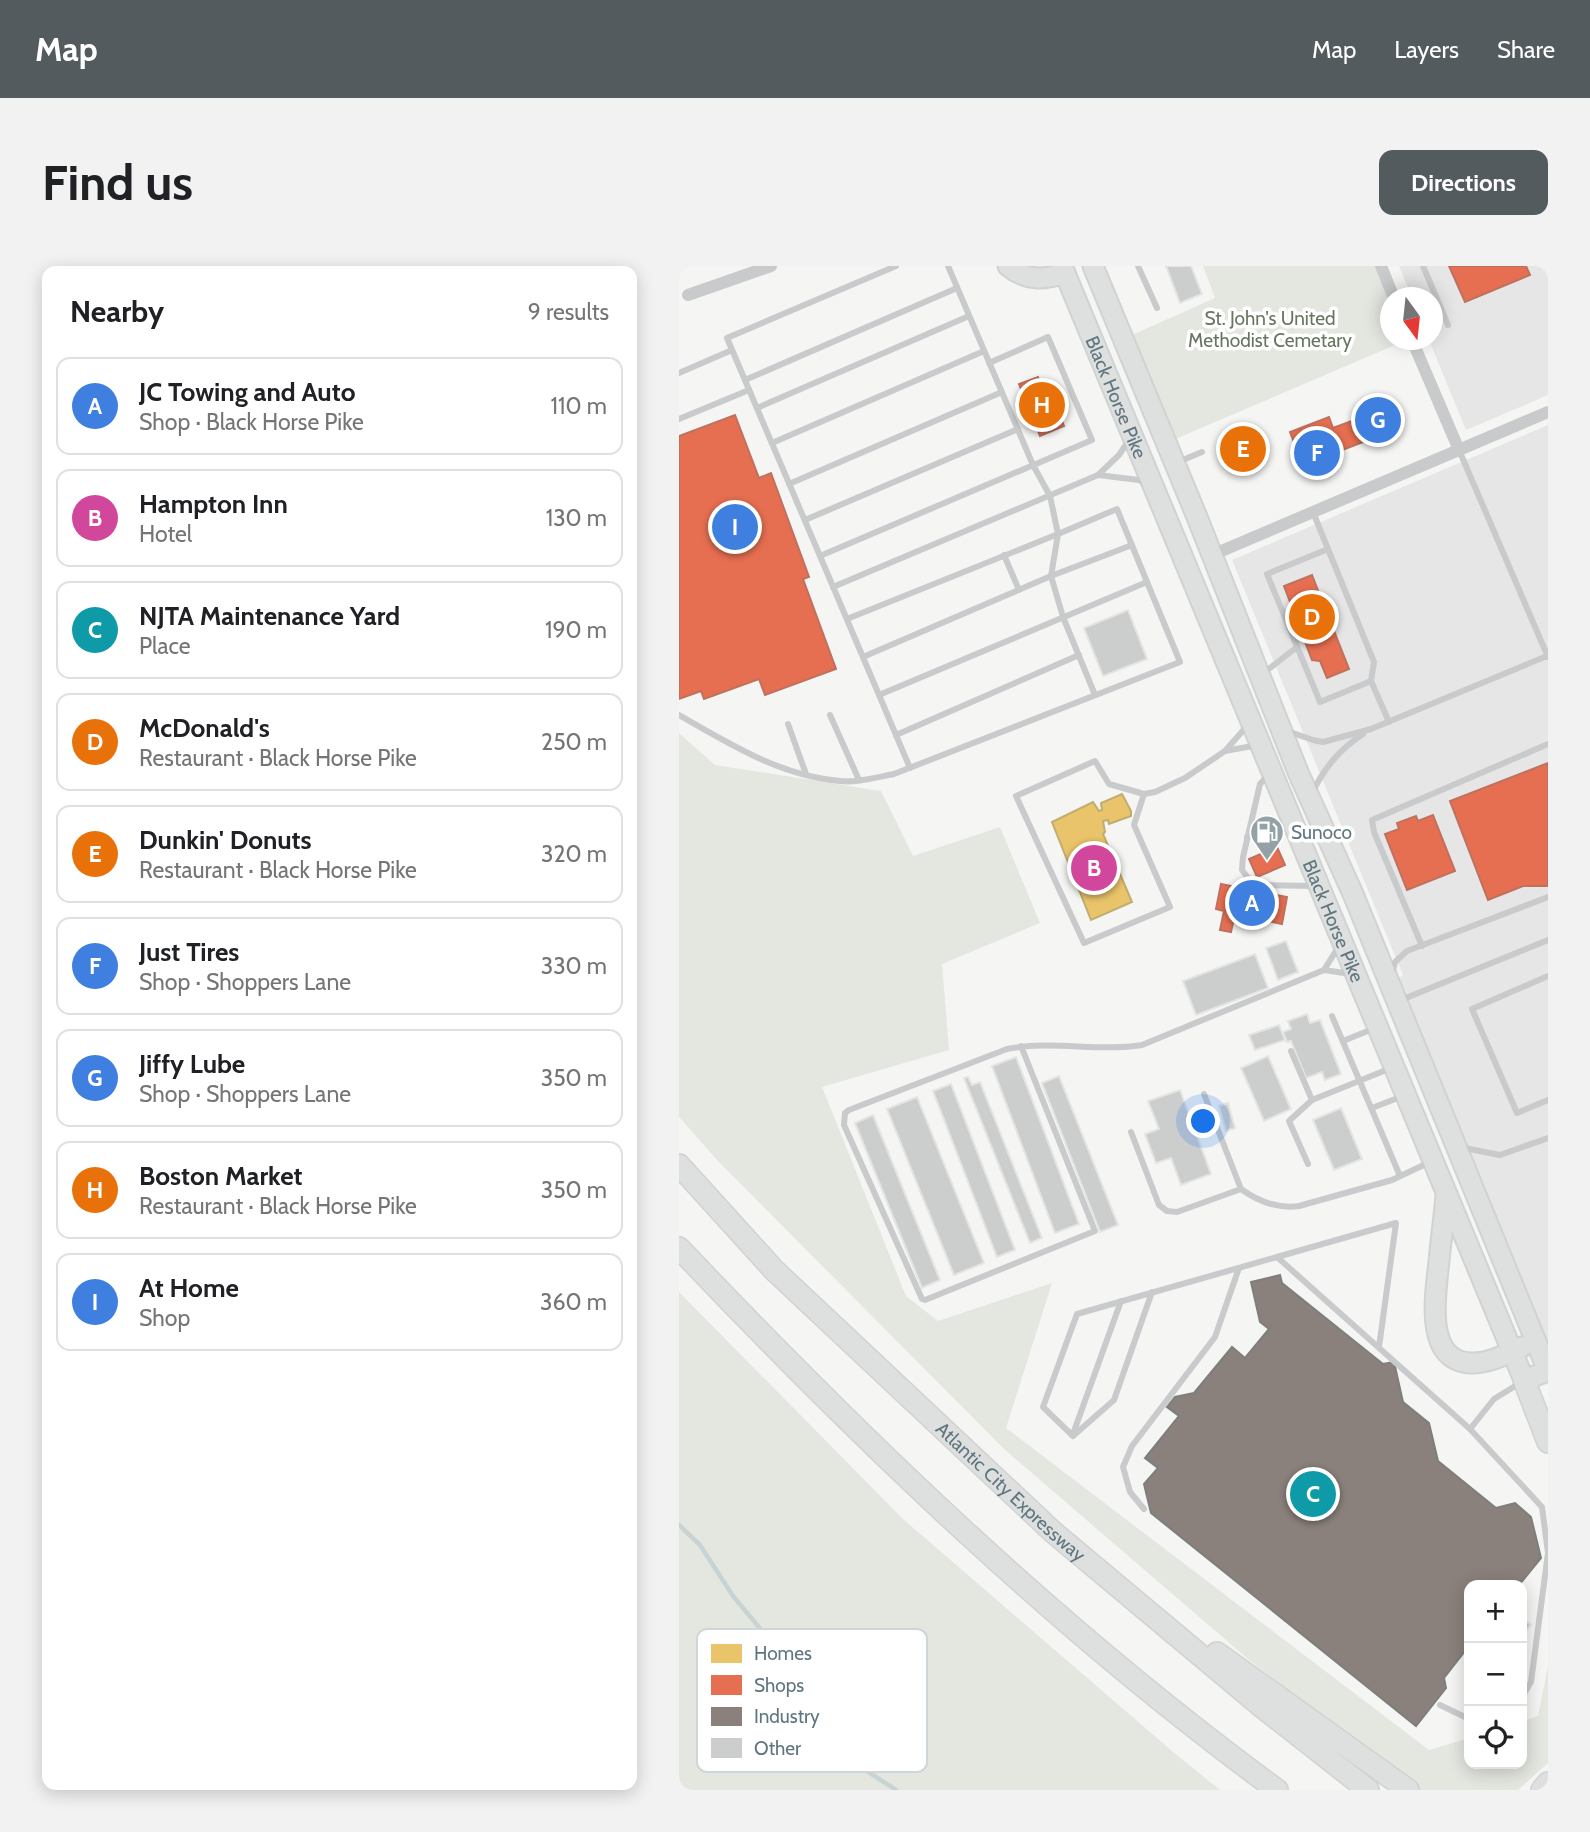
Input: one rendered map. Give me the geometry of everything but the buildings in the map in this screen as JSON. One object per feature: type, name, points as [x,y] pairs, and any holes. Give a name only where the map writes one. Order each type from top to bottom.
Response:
[{"type":"highway","points":[[1008,266],[1022,276],[1031,278],[1051,277],[1064,269]]},
{"type":"highway","name":"Black Horse Pike","points":[[1093,266],[1280,728],[1353,894],[1455,1147],[1542,1339],[1548,1371]]},
{"type":"highway","name":"Black Horse Pike","points":[[1064,269],[1524,1380]]},
{"type":"highway","name":"Atlantic City Expressway","points":[[679,1165],[774,1270],[1053,1532],[1261,1706],[1368,1790]]},
{"type":"highway","points":[[1446,1195],[1435,1316],[1440,1340],[1447,1352],[1471,1363],[1512,1352],[1542,1339]]},
{"type":"highway","points":[[679,1248],[829,1402],[1002,1564],[1135,1679],[1277,1790]]},
{"type":"highway","points":[[1548,1371],[1524,1380],[1548,1442]]},
{"type":"highway","points":[[1053,1532],[1408,1790]]},
{"type":"highway","points":[[1542,1790],[1548,1783]]},
{"type":"street","points":[[688,295],[771,266]]},
{"type":"street","points":[[1381,266],[1390,287]]},
{"type":"street","points":[[1416,350],[1459,450]]},
{"type":"street","points":[[1212,555],[1548,412]]},
{"type":"lane","points":[[896,266],[727,338],[910,768]]},
{"type":"lane","points":[[948,266],[1033,465],[1050,496],[1058,534],[1051,576],[1063,617],[1095,695]]},
{"type":"lane","points":[[1138,266],[1157,308]]},
{"type":"lane","points":[[1423,266],[1448,325]]},
{"type":"lane","points":[[745,380],[957,288]]},
{"type":"lane","points":[[757,408],[969,316]]},
{"type":"lane","points":[[820,556],[1092,440],[1048,337],[989,362]]},
{"type":"lane","points":[[679,373],[732,350]]},
{"type":"lane","points":[[772,443],[984,351]]},
{"type":"lane","points":[[679,419],[749,390]]},
{"type":"lane","points":[[789,484],[1002,392]]},
{"type":"lane","points":[[805,520],[1018,429]]},
{"type":"lane","points":[[834,587],[1098,475],[1119,455],[1132,436]]},
{"type":"lane","points":[[1280,728],[1323,742],[1371,729],[1548,657],[1459,450]]},
{"type":"lane","points":[[1174,463],[1202,452]]},
{"type":"lane","points":[[1098,475],[1139,480],[1153,488]]},
{"type":"lane","points":[[679,715],[758,760],[841,782],[894,774],[1180,662],[1117,509],[847,618]]},
{"type":"lane","points":[[1313,512],[1374,662],[1371,681],[1388,722]]},
{"type":"lane","points":[[863,657],[1051,576],[1132,545]]},
{"type":"lane","points":[[1328,549],[1267,574],[1320,702],[1371,681]]},
{"type":"lane","points":[[1004,555],[1019,590]]},
{"type":"lane","points":[[879,695],[1147,582]]},
{"type":"lane","points":[[1260,676],[1297,647]]},
{"type":"lane","points":[[896,735],[1079,655]]},
{"type":"lane","points":[[830,715],[859,780]]},
{"type":"lane","points":[[1143,794],[1134,825],[1170,907],[1084,943],[1016,796],[1095,761],[1109,784],[1143,794],[1155,792],[1185,778],[1225,751],[1252,721]]},
{"type":"lane","points":[[788,724],[806,774]]},
{"type":"lane","points":[[1310,798],[1323,771],[1335,756],[1371,729]]},
{"type":"lane","points":[[1422,946],[1374,832],[1372,820],[1548,744]]},
{"type":"lane","points":[[1225,751],[1262,745]]},
{"type":"lane","points":[[1272,770],[1260,784],[1242,870],[1248,878],[1261,885],[1320,886]]},
{"type":"lane","points":[[1247,837],[1292,818]]},
{"type":"lane","points":[[1548,897],[1408,951],[1395,962],[1393,994],[1548,940]]},
{"type":"lane","points":[[1324,970],[1342,941]]},
{"type":"lane","points":[[1021,1046],[1095,1231],[922,1299],[844,1125],[845,1113],[849,1110],[1021,1046],[1123,1048],[1142,1045],[1324,970],[1356,975]]},
{"type":"lane","points":[[1548,976],[1472,1009],[1517,1113],[1548,1100]]},
{"type":"lane","points":[[1332,1016],[1400,1176]]},
{"type":"lane","points":[[1343,1041],[1377,1027]]},
{"type":"lane","points":[[1291,1051],[1311,1100]]},
{"type":"lane","points":[[1308,1164],[1289,1121],[1311,1100],[1393,1067]]},
{"type":"lane","points":[[1204,1094],[1241,1189],[1253,1198],[1286,1208],[1313,1203],[1400,1176],[1432,1161]]},
{"type":"lane","points":[[1372,1108],[1405,1096]]},
{"type":"lane","points":[[1131,1132],[1159,1205],[1167,1211],[1177,1212],[1241,1189]]},
{"type":"lane","points":[[1455,1147],[1500,1155],[1548,1138]]},
{"type":"lane","points":[[1073,1436],[1043,1407],[1077,1314],[1396,1223],[1378,1347]]},
{"type":"lane","points":[[1277,1257],[1471,1429],[1542,1507],[1548,1553],[1531,1682],[1527,1689]]},
{"type":"lane","points":[[1144,1509],[1130,1492],[1123,1467],[1132,1446],[1215,1337],[1239,1268]]},
{"type":"lane","points":[[1073,1436],[1114,1400],[1153,1292]]},
{"type":"lane","points":[[1073,1436],[1121,1301]]},
{"type":"lane","points":[[1471,1429],[1494,1399],[1524,1380]]},
{"type":"lane","points":[[1440,1705],[1464,1718]]},
{"type":"shaded area","points":[[1399,266],[1548,266],[1548,395],[1466,430],[1433,350],[1443,350],[1443,287],[1408,287]]},
{"type":"shaded area","points":[[1548,425],[1548,1371],[1389,986],[1403,975],[1232,560]]},
{"type":"green space","name":"St. John's United Methodist Cemetary","points":[[1203,266],[1381,266],[1388,287],[1380,287],[1380,350],[1384,350],[1166,443],[1123,339],[1215,298]]},
{"type":"green space","points":[[679,733],[715,765],[881,791],[913,856],[1000,827],[1040,923],[942,964],[949,1050],[822,1087],[906,1296],[938,1321],[1052,1283],[1006,1428],[1429,1750],[1464,1740],[1464,1769],[1527,1769],[1527,1719],[1538,1716],[1548,1666],[1548,1763],[1518,1790],[1413,1790],[1248,1659],[1004,1449],[718,1161],[679,1117]]},
{"type":"green space","points":[[679,1292],[903,1519],[1220,1790],[679,1790]]},
{"type":"waterway","points":[[679,1525],[700,1545],[733,1596],[760,1629]]},
{"type":"waterway","points":[[868,1772],[896,1790]]},
{"type":"place","name":"Boston Market","points":[[1042,405]]},
{"type":"place","name":"Jiffy Lube","points":[[1378,420]]},
{"type":"place","name":"Dunkin' Donuts","points":[[1243,449]]},
{"type":"place","name":"Just Tires","points":[[1317,453]]},
{"type":"place","name":"At Home","points":[[735,527]]},
{"type":"place","name":"McDonald's","points":[[1312,617]]},
{"type":"place","name":"Sunoco","points":[[1267,862]]},
{"type":"place","name":"Hampton Inn","points":[[1094,868]]},
{"type":"place","name":"JC Towing and Auto","points":[[1252,903]]},
{"type":"place","name":"NJTA Maintenance Yard","points":[[1313,1494]]}]
